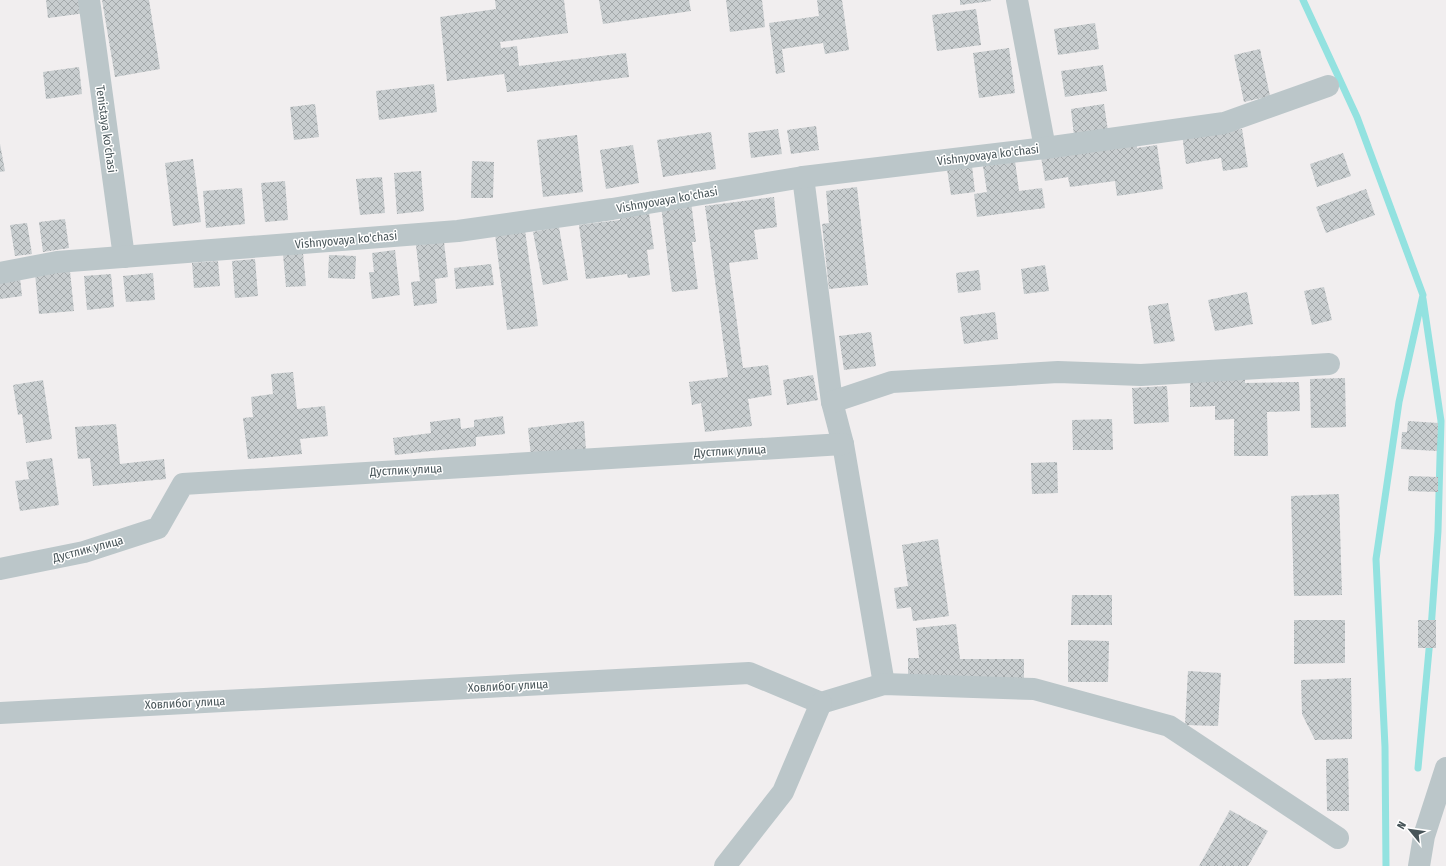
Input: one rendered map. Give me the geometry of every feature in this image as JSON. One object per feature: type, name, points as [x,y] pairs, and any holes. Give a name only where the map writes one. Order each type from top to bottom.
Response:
[{"type":"street","name":"Tenistaya ko'chasi","points":[[89,0],[124,257]]},
{"type":"street","points":[[1018,0],[1045,148]]},
{"type":"street","name":"Vishnyovaya ko'chasi","points":[[0,273],[57,262],[458,231],[612,209],[803,177],[1045,148],[1224,123],[1328,86]]},
{"type":"street","points":[[803,177],[832,402],[843,444],[884,684]]},
{"type":"street","points":[[832,402],[892,382],[1058,372],[1141,375],[1329,364]]},
{"type":"street","name":"Дустлик улица","points":[[0,569],[84,552],[158,528],[183,484],[843,444]]},
{"type":"street","name":"Ховлибог улица","points":[[0,713],[749,674],[821,702]]},
{"type":"street","points":[[725,866],[783,792],[821,702],[884,684],[1034,689],[1169,726],[1338,838]]},
{"type":"street","points":[[1419,866],[1424,836],[1446,768]]},
{"type":"building","points":[[46,0],[84,0],[86,13],[48,18]]},
{"type":"building","points":[[102,0],[149,0],[160,69],[115,77]]},
{"type":"building","points":[[495,0],[564,0],[568,33],[500,42],[501,48],[517,46],[519,66],[626,53],[629,77],[507,92],[504,74],[447,81],[440,17],[496,9]]},
{"type":"building","points":[[599,0],[689,0],[691,11],[603,24]]},
{"type":"building","points":[[726,0],[762,0],[765,27],[730,32]]},
{"type":"building","points":[[817,0],[842,0],[849,50],[825,54],[823,43],[782,49],[785,72],[776,74],[769,23],[819,16]]},
{"type":"building","points":[[960,0],[991,0],[991,1],[960,5]]},
{"type":"building","points":[[976,9],[981,45],[937,51],[932,15]]},
{"type":"building","points":[[1095,23],[1099,49],[1058,55],[1054,29]]},
{"type":"building","points":[[1009,48],[1015,93],[979,98],[973,53]]},
{"type":"building","points":[[1260,49],[1270,96],[1244,102],[1234,55]]},
{"type":"building","points":[[1103,65],[1107,91],[1065,97],[1061,71]]},
{"type":"building","points":[[79,67],[82,94],[46,99],[43,72]]},
{"type":"building","points":[[434,84],[437,112],[379,120],[376,91]]},
{"type":"building","points":[[315,104],[319,137],[294,140],[290,107]]},
{"type":"building","points":[[1104,104],[1108,131],[1074,136],[1071,109]]},
{"type":"building","points":[[816,126],[819,150],[791,154],[787,130]]},
{"type":"building","points":[[778,129],[782,154],[751,158],[748,133]]},
{"type":"building","points":[[1242,129],[1248,167],[1223,171],[1221,158],[1186,164],[1182,134]]},
{"type":"building","points":[[711,132],[716,169],[663,177],[657,140]]},
{"type":"building","points":[[577,135],[583,192],[543,197],[537,140]]},
{"type":"building","points":[[0,144],[5,171],[0,172]]},
{"type":"building","points":[[1137,144],[1137,148],[1157,145],[1163,189],[1117,196],[1115,181],[1070,187],[1068,177],[1045,181],[1041,157]]},
{"type":"building","points":[[633,145],[639,183],[606,189],[600,150]]},
{"type":"building","points":[[1343,153],[1351,176],[1317,187],[1310,164]]},
{"type":"building","points":[[193,159],[201,222],[173,226],[165,163]]},
{"type":"building","points":[[472,161],[494,162],[493,198],[471,198]]},
{"type":"building","points":[[1015,161],[1019,191],[1042,188],[1045,208],[977,217],[974,194],[987,192],[983,166]]},
{"type":"building","points":[[972,166],[975,192],[951,195],[947,169]]},
{"type":"building","points":[[421,171],[424,211],[397,214],[394,173]]},
{"type":"building","points":[[382,177],[385,213],[360,215],[356,179]]},
{"type":"building","points":[[285,181],[288,220],[265,222],[261,183]]},
{"type":"building","points":[[857,187],[868,285],[829,289],[822,224],[829,223],[826,191]]},
{"type":"building","points":[[242,188],[245,224],[206,228],[203,191]]},
{"type":"building","points":[[1366,189],[1375,215],[1326,233],[1316,207]]},
{"type":"building","points":[[774,197],[777,227],[754,230],[758,259],[729,263],[743,368],[768,365],[772,395],[748,399],[752,426],[705,432],[701,403],[692,405],[689,382],[728,377],[705,206]]},
{"type":"building","points":[[691,201],[696,242],[692,242],[698,289],[672,292],[661,206]]},
{"type":"building","points":[[649,213],[654,249],[647,250],[650,275],[628,278],[627,274],[586,279],[579,225],[620,220],[620,217]]},
{"type":"building","points":[[65,219],[69,248],[43,252],[39,222]]},
{"type":"building","points":[[27,223],[32,254],[15,256],[10,225]]},
{"type":"building","points":[[559,227],[568,280],[543,285],[533,232]]},
{"type":"building","points":[[525,230],[538,326],[507,330],[495,234]]},
{"type":"building","points":[[444,242],[448,277],[435,279],[437,303],[414,306],[411,282],[420,281],[416,245]]},
{"type":"building","points":[[395,250],[400,295],[372,299],[369,272],[374,272],[372,253]]},
{"type":"building","points":[[303,253],[306,286],[286,287],[283,254]]},
{"type":"building","points":[[329,255],[356,256],[355,279],[328,278]]},
{"type":"building","points":[[255,259],[258,296],[235,298],[232,261]]},
{"type":"building","points":[[218,261],[220,286],[194,288],[192,263]]},
{"type":"building","points":[[491,264],[494,285],[456,289],[454,268]]},
{"type":"building","points":[[1045,265],[1049,291],[1024,294],[1021,269]]},
{"type":"building","points":[[979,270],[981,290],[958,293],[956,273]]},
{"type":"building","points":[[70,271],[74,311],[39,314],[35,274]]},
{"type":"building","points":[[153,273],[155,300],[126,302],[123,276]]},
{"type":"building","points":[[111,274],[114,307],[87,310],[84,276]]},
{"type":"building","points":[[20,278],[22,296],[0,299],[0,279]]},
{"type":"building","points":[[1324,287],[1332,320],[1312,325],[1304,291]]},
{"type":"building","points":[[1247,292],[1253,324],[1215,331],[1208,300]]},
{"type":"building","points":[[1168,303],[1175,341],[1154,344],[1148,306]]},
{"type":"building","points":[[995,312],[998,339],[964,344],[960,317]]},
{"type":"building","points":[[871,332],[876,366],[844,370],[839,336]]},
{"type":"building","points":[[293,372],[297,409],[325,406],[328,436],[300,439],[302,454],[248,459],[243,418],[253,417],[251,397],[273,394],[271,374]]},
{"type":"building","points":[[813,375],[818,400],[787,405],[783,380]]},
{"type":"building","points":[[1245,378],[1245,383],[1299,382],[1300,411],[1267,412],[1268,456],[1234,456],[1234,419],[1215,420],[1215,406],[1190,407],[1190,380]]},
{"type":"building","points":[[1345,378],[1346,427],[1311,428],[1310,379]]},
{"type":"building","points":[[43,380],[52,439],[26,443],[22,414],[18,415],[13,385]]},
{"type":"building","points":[[1167,386],[1169,422],[1134,424],[1132,388]]},
{"type":"building","points":[[503,416],[505,434],[476,437],[476,446],[395,455],[393,438],[431,433],[430,422],[460,418],[461,429],[474,427],[474,420]]},
{"type":"building","points":[[1112,419],[1113,450],[1073,450],[1072,420]]},
{"type":"building","points":[[584,421],[586,450],[531,456],[528,428]]},
{"type":"building","points":[[1408,421],[1438,423],[1437,451],[1401,449],[1402,432],[1407,432]]},
{"type":"building","points":[[116,424],[120,464],[164,459],[166,479],[93,486],[90,458],[78,459],[75,427]]},
{"type":"building","points":[[52,458],[59,505],[20,511],[15,481],[29,479],[26,462]]},
{"type":"building","points":[[1057,462],[1058,493],[1032,494],[1031,463]]},
{"type":"building","points":[[1409,476],[1438,477],[1438,492],[1408,491]]},
{"type":"building","points":[[1339,494],[1342,595],[1294,596],[1291,496]]},
{"type":"building","points":[[938,539],[949,616],[913,621],[911,607],[897,609],[894,588],[908,586],[902,545]]},
{"type":"building","points":[[1072,595],[1112,595],[1112,625],[1071,625]]},
{"type":"building","points":[[1294,620],[1345,620],[1345,663],[1294,664]]},
{"type":"building","points":[[1418,620],[1436,620],[1436,648],[1418,648]]},
{"type":"building","points":[[956,624],[960,659],[1024,659],[1024,680],[908,678],[908,658],[919,658],[916,628]]},
{"type":"building","points":[[1068,640],[1109,641],[1108,682],[1068,682]]},
{"type":"building","points":[[1188,671],[1221,673],[1218,726],[1185,725]]},
{"type":"building","points":[[1351,678],[1352,739],[1315,740],[1302,714],[1301,680]]},
{"type":"building","points":[[1348,758],[1349,811],[1327,811],[1326,759]]},
{"type":"building","points":[[1230,810],[1268,831],[1248,866],[1199,866]]},
{"type":"waterway","points":[[1303,0],[1357,117],[1423,295],[1399,402],[1376,559],[1385,747],[1386,866]]},
{"type":"waterway","points":[[1423,299],[1441,421],[1438,531],[1431,629]]},
{"type":"waterway","points":[[1418,768],[1430,639]]}]
